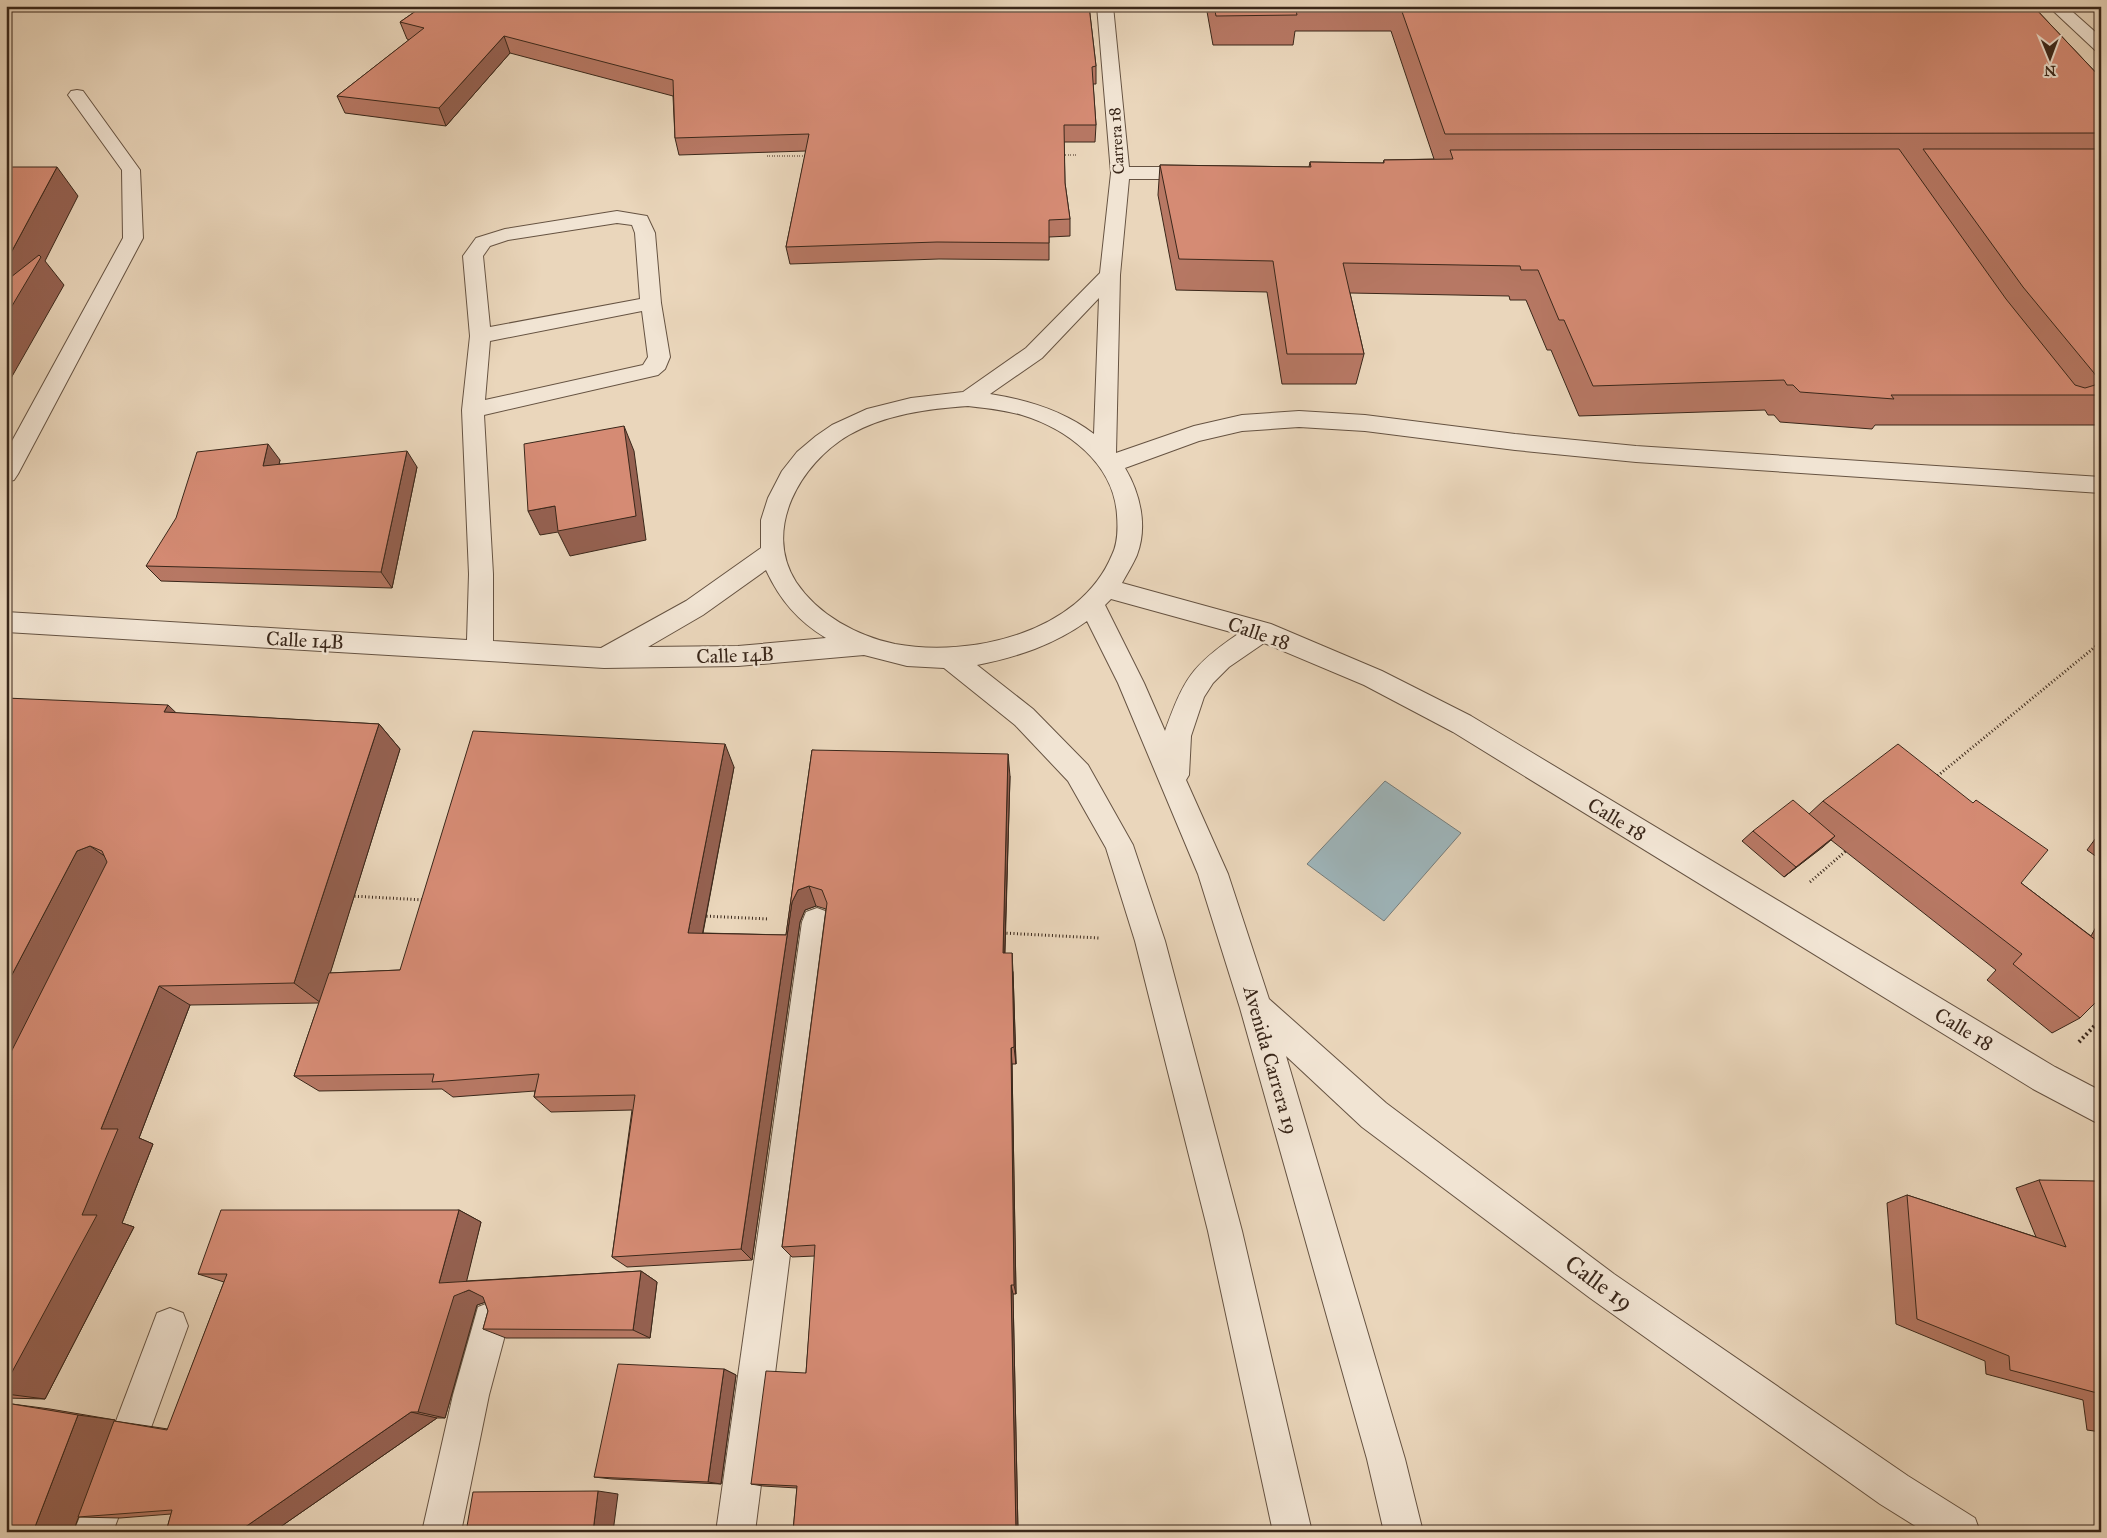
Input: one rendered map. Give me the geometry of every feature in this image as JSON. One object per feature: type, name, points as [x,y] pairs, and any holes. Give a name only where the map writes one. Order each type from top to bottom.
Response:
[{"type":"street","points":[[2056,6],[2101,46]]},
{"type":"street","points":[[1086,16],[1105,11]]},
{"type":"street","name":"Carrera 18","points":[[1105,11],[1119,164],[1110,275],[1108,461]]},
{"type":"street","points":[[6,474],[133,238],[131,170],[76,95]]},
{"type":"street","points":[[1119,164],[1210,173]]},
{"type":"street","points":[[472,410],[650,370],[657,364],[659,356],[650,303],[644,233],[640,220],[617,217],[506,234],[483,242],[473,256],[480,336],[472,410],[481,574],[480,650]]},
{"type":"street","points":[[968,399],[1034,353],[1110,275]]},
{"type":"street","points":[[480,336],[650,303]]},
{"type":"street","points":[[968,399],[1000,402],[1032,410],[1053,419],[1084,438],[1108,461],[1126,493],[1131,525],[1124,557],[1099,596],[1064,625],[1030,642],[990,653],[950,658],[906,656],[866,645],[830,629],[802,606],[782,580],[772,552],[772,521],[781,492],[799,465],[824,441],[855,422],[890,408],[928,401],[968,399]]},
{"type":"street","points":[[1108,461],[1194,434],[1242,423],[1298,419],[1365,423],[1515,442],[1636,454],[2101,485]]},
{"type":"street","name":"Calle 14B","points":[[604,658],[652,635],[696,608],[736,581],[772,552]]},
{"type":"street","name":"Calle 18","points":[[1099,596],[1262,631],[1373,678],[1462,724],[2044,1078],[2101,1109]]},
{"type":"street","name":"Avenida Carrera 19","points":[[1099,596],[1131,683],[1175,781],[1213,874],[1256,1008],[1386,1458],[1404,1532]]},
{"type":"street","name":"Calle 14B","points":[[6,622],[604,658],[738,656],[866,645]]},
{"type":"street","points":[[1175,781],[1177,736],[1192,694],[1204,676],[1220,660],[1262,631]]},
{"type":"street","points":[[950,658],[1024,717],[1078,773],[1119,845],[1150,941],[1225,1231],[1293,1532]]},
{"type":"street","points":[[735,1532],[817,922]]},
{"type":"street","name":"Calle 19","points":[[1256,1008],[1374,1115],[1602,1286],[1894,1490],[1961,1532]]},
{"type":"street","points":[[441,1532],[471,1395],[491,1320]]},
{"type":"street","points":[[93,1532],[170,1326]]},
{"type":"path","points":[[1060,155],[1119,164]]},
{"type":"path","points":[[767,156],[816,156]]},
{"type":"path","points":[[1928,784],[2101,642]]},
{"type":"path","points":[[1774,914],[1853,846]]},
{"type":"path","points":[[350,896],[429,900]]},
{"type":"path","points":[[698,916],[817,922]]},
{"type":"path","points":[[994,932],[1150,941]]},
{"type":"water","points":[[1385,781],[1461,833],[1384,921],[1307,864]]},
{"type":"building","points":[[423,6],[655,6],[658,11],[671,11],[676,6],[774,6],[782,10],[1089,6],[1096,66],[1092,67],[1096,125],[1064,125],[1065,183],[1070,219],[1049,220],[1049,243],[937,242],[786,247],[809,134],[675,138],[673,80],[504,36],[439,108],[337,96],[424,28],[400,22]]},
{"type":"building","points":[[1214,6],[1295,6],[1297,15],[1216,16]]},
{"type":"building","points":[[1400,6],[2033,6],[2101,78],[2101,133],[1445,134]]},
{"type":"building","points":[[1899,149],[2006,299],[2075,385],[2085,388],[2095,385],[2097,378],[2094,373],[2023,287],[1923,149],[2101,149],[2101,395],[1891,395],[1894,399],[1800,392],[1793,385],[1787,385],[1784,380],[1593,386],[1564,320],[1559,320],[1538,270],[1521,270],[1520,266],[1343,263],[1364,354],[1287,354],[1273,261],[1179,259],[1160,165],[1311,167],[1310,162],[1384,163],[1384,160],[1453,159],[1450,150]]},
{"type":"building","points":[[6,167],[57,167],[6,262]]},
{"type":"building","points":[[39,255],[41,257],[6,316],[6,281]]},
{"type":"building","points":[[624,426],[636,516],[558,531],[555,506],[528,511],[524,444]]},
{"type":"building","points":[[268,444],[263,466],[407,451],[381,572],[146,566],[176,518],[197,452]]},
{"type":"building","points":[[6,698],[168,705],[164,712],[379,724],[294,983],[159,986],[101,1129],[118,1129],[82,1215],[97,1215],[6,1383],[6,1062],[107,862],[102,851],[90,846],[77,851],[6,986]]},
{"type":"building","points":[[473,731],[725,744],[688,933],[786,935],[812,750],[1008,754],[1003,953],[1012,953],[1014,1047],[1011,1048],[1014,1285],[1011,1285],[1016,1532],[793,1532],[797,1486],[751,1484],[766,1371],[806,1373],[815,1245],[782,1247],[827,903],[822,890],[809,886],[798,890],[792,902],[741,1249],[612,1257],[635,1095],[534,1097],[539,1074],[432,1082],[434,1074],[294,1076],[329,973],[400,970]]},
{"type":"building","points":[[1898,744],[1973,803],[1976,800],[2048,850],[2021,883],[2101,944],[2101,997],[2080,1018],[2013,964],[2022,954],[1823,801]]},
{"type":"building","points":[[1793,800],[1835,836],[1796,867],[1753,831]]},
{"type":"building","points":[[2039,1180],[2096,1181],[2101,1191],[2101,1394],[2010,1370],[2009,1356],[1917,1319],[1907,1195],[2066,1247]]},
{"type":"building","points":[[221,1210],[459,1210],[439,1283],[641,1271],[633,1330],[483,1329],[488,1311],[483,1297],[469,1290],[454,1296],[418,1412],[411,1412],[238,1532],[166,1532],[172,1510],[78,1517],[114,1421],[167,1430],[227,1274],[198,1274]]},
{"type":"building","points":[[618,1364],[724,1369],[708,1482],[594,1477]]},
{"type":"building","points":[[12,1404],[78,1415],[33,1532],[6,1532],[6,1420]]},
{"type":"building","points":[[598,1491],[593,1532],[466,1532],[473,1492]]}]
